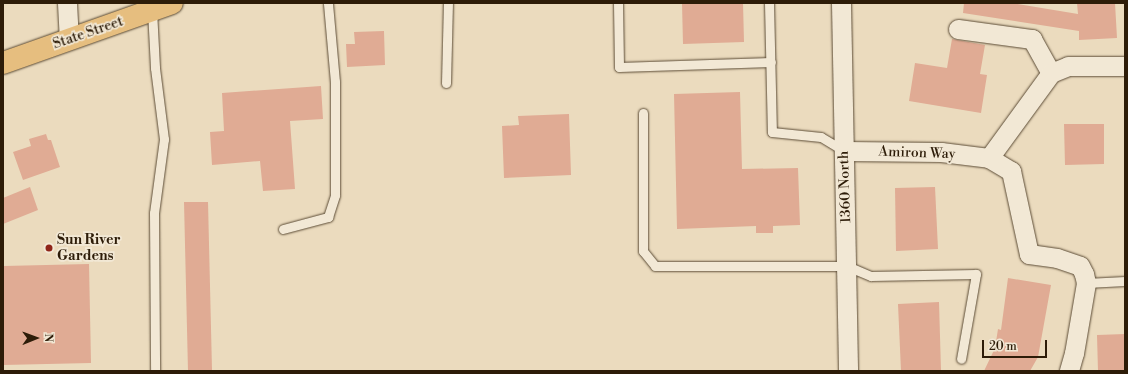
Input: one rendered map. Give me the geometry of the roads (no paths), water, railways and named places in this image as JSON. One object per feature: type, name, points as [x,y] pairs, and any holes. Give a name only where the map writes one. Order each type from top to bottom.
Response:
[{"type":"main road","name":"State Street","points":[[3,64],[172,3]]},
{"type":"street","points":[[67,3],[69,39]]},
{"type":"street","name":"1360 North","points":[[841,3],[848,371]]},
{"type":"street","points":[[958,29],[1032,39],[1051,73]]},
{"type":"street","points":[[1069,371],[1074,353],[1086,283],[1080,266],[1057,258],[1029,254],[1011,172],[989,158],[1051,73],[1068,66],[1125,66]]},
{"type":"street","name":"Amiron Way","points":[[844,151],[941,152],[989,158]]},
{"type":"lane","points":[[283,229],[328,217],[335,196],[335,82],[328,3]]},
{"type":"lane","points":[[446,83],[448,3]]},
{"type":"lane","points":[[618,3],[619,67],[771,62]]},
{"type":"lane","points":[[769,3],[772,132],[821,137],[844,151]]},
{"type":"lane","points":[[152,10],[155,68],[164,139],[154,212],[155,371]]},
{"type":"lane","points":[[643,113],[643,252],[655,266],[847,266],[871,276],[976,274],[961,359]]},
{"type":"lane","points":[[1086,283],[1125,281]]},
{"type":"place","name":"Sun River Gardens","points":[[49,248]]}]
